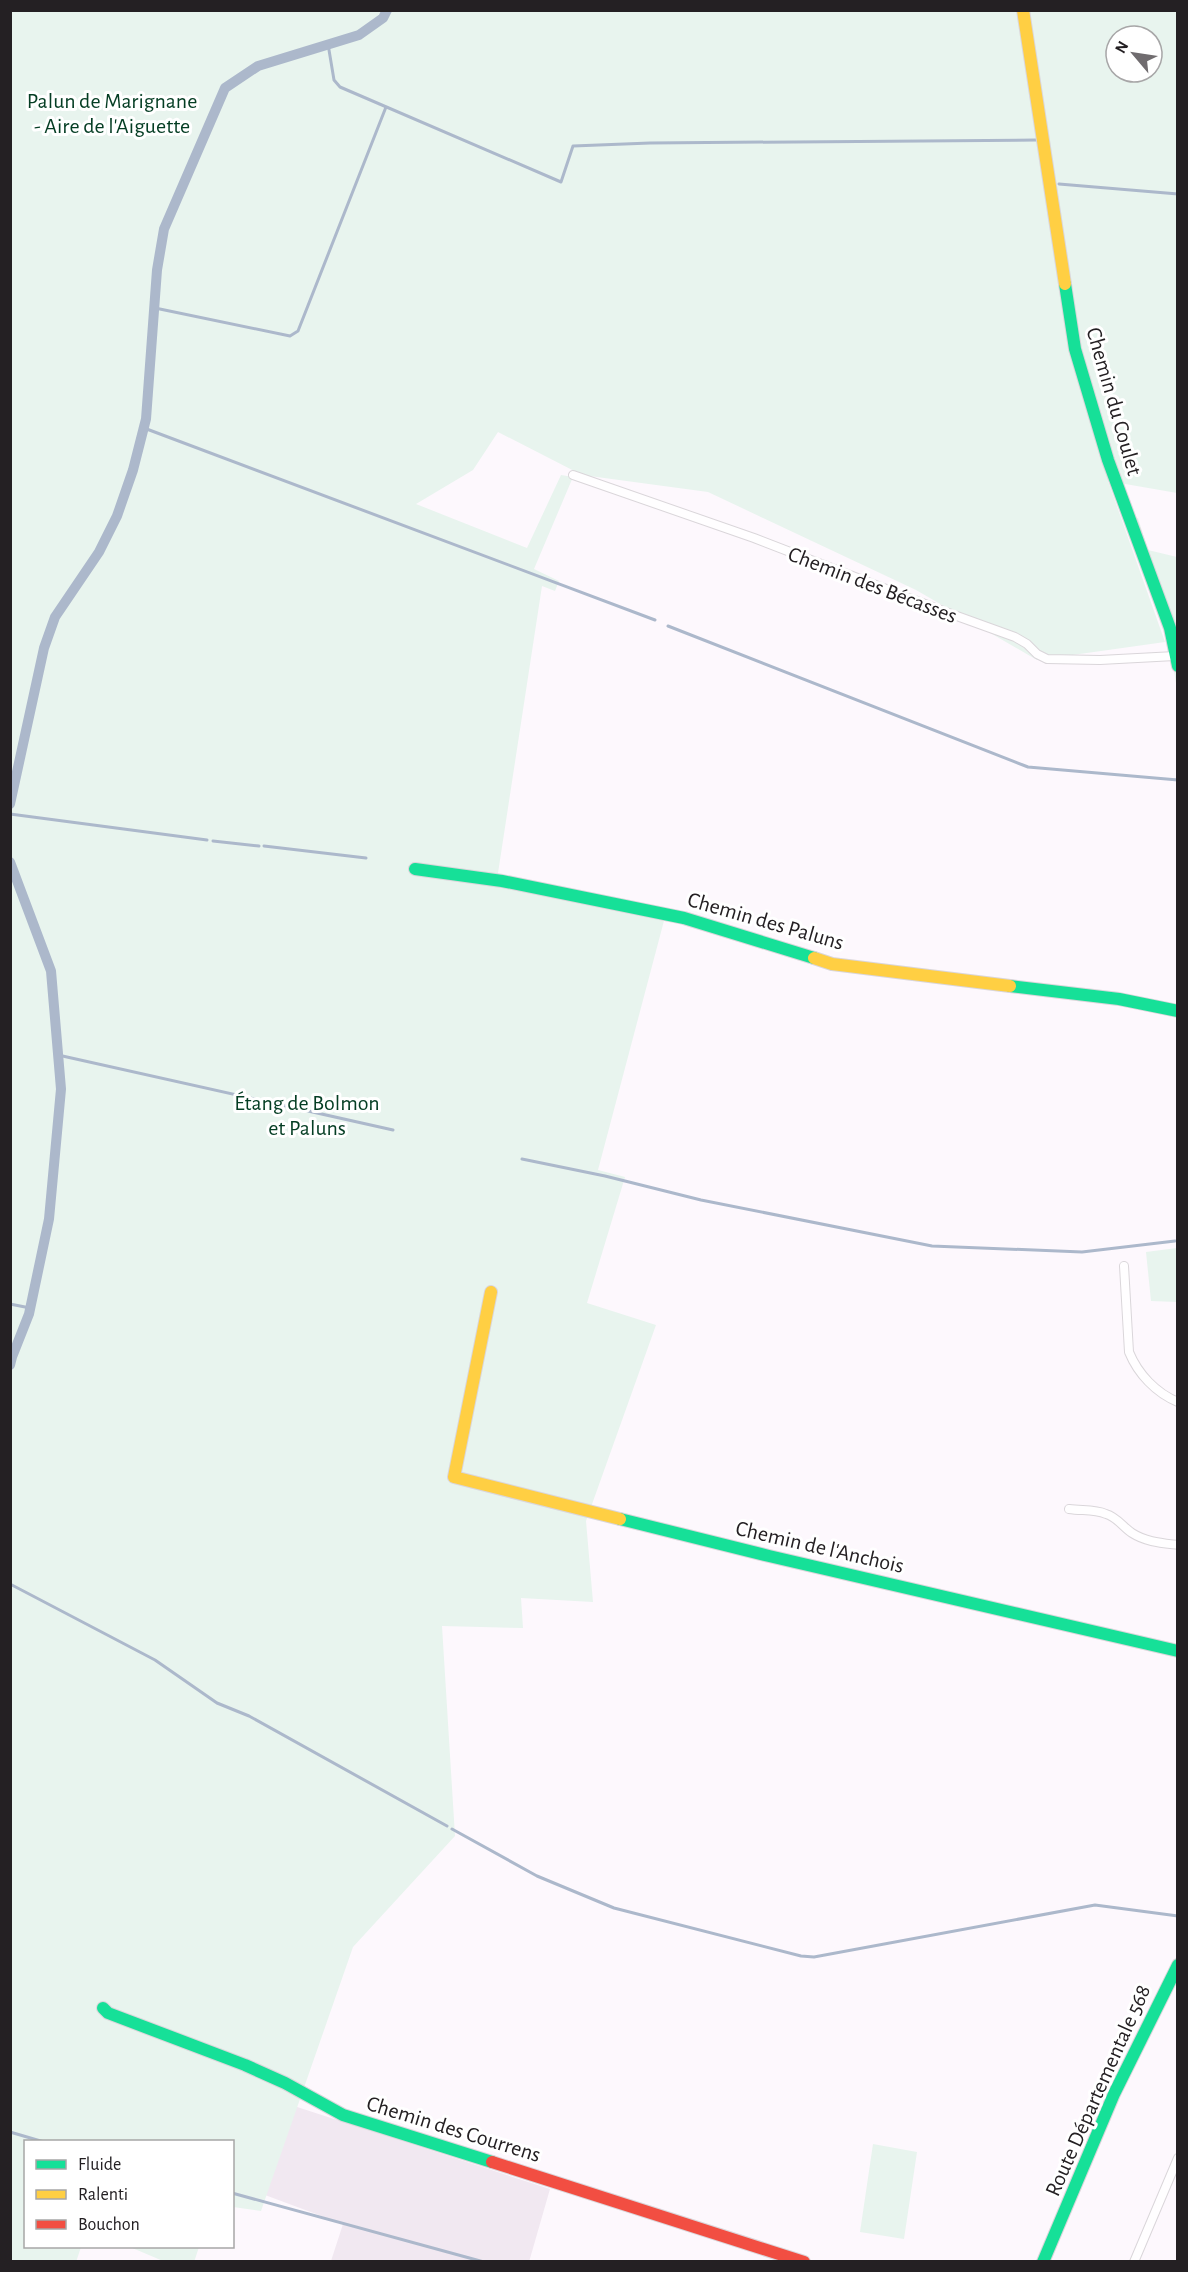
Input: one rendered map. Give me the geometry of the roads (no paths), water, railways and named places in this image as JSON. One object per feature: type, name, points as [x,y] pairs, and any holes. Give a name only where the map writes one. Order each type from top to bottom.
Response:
[{"type":"street","name":"Chemin du Coulet","points":[[1023,10],[1075,349],[1108,460],[1170,628],[1176,661]]},
{"type":"street","name":"Chemin des Bécasses","points":[[573,475],[754,538],[1015,637],[1047,660],[1176,661]]},
{"type":"street","name":"Chemin des Paluns","points":[[415,868],[502,881],[684,918],[832,964],[1119,999],[1178,1011]]},
{"type":"street","points":[[1124,1266],[1129,1352],[1143,1377],[1158,1391],[1178,1402]]},
{"type":"street","name":"Chemin de l'Anchois","points":[[491,1292],[454,1478],[768,1556],[1178,1651]]},
{"type":"street","points":[[1069,1509],[1107,1514],[1133,1534],[1178,1545]]},
{"type":"street","name":"Route Départementale 568","points":[[1043,2262],[1114,2094],[1178,1965]]},
{"type":"street","name":"Chemin des Courrens","points":[[103,2008],[108,2013],[245,2065],[285,2083],[343,2115],[804,2262]]},
{"type":"street","points":[[1134,2262],[1178,2158]]},
{"type":"street","name":"Route Départementale 568","points":[[1049,2262],[1056,2232]]},
{"type":"waterway","points":[[10,804],[44,648],[55,617],[99,552],[117,516],[133,470],[146,419],[157,270],[164,229],[225,88],[258,66],[359,35],[383,18],[387,10]]},
{"type":"waterway","points":[[328,44],[334,80],[340,87],[561,182],[573,146],[650,143],[1037,140]]},
{"type":"waterway","points":[[155,308],[290,336],[298,331],[386,107]]},
{"type":"waterway","points":[[1059,184],[1178,194]]},
{"type":"waterway","points":[[144,428],[655,620]]},
{"type":"waterway","points":[[668,626],[1028,767],[1178,780]]},
{"type":"waterway","points":[[10,814],[207,840]]},
{"type":"waterway","points":[[213,841],[259,846]]},
{"type":"waterway","points":[[264,846],[366,858]]},
{"type":"waterway","points":[[10,862],[51,971],[61,1089],[49,1219],[29,1314],[10,1365]]},
{"type":"waterway","points":[[58,1055],[393,1130]]},
{"type":"waterway","points":[[522,1159],[605,1176],[701,1200],[932,1246],[1082,1252],[1175,1241]]},
{"type":"waterway","points":[[10,1304],[30,1308]]},
{"type":"waterway","points":[[10,1584],[155,1660],[217,1703],[249,1716],[447,1826]]},
{"type":"waterway","points":[[452,1829],[537,1876],[614,1908],[801,1956],[814,1957],[1095,1905],[1178,1916]]},
{"type":"waterway","points":[[10,2132],[37,2140]]},
{"type":"waterway","points":[[234,2194],[484,2262]]},
{"type":"park label","name":"Palun de Marignane - Aire de l'Aiguette","points":[[112,112]]},
{"type":"park label","name":"Étang de Bolmon et Paluns","points":[[307,1114]]}]
